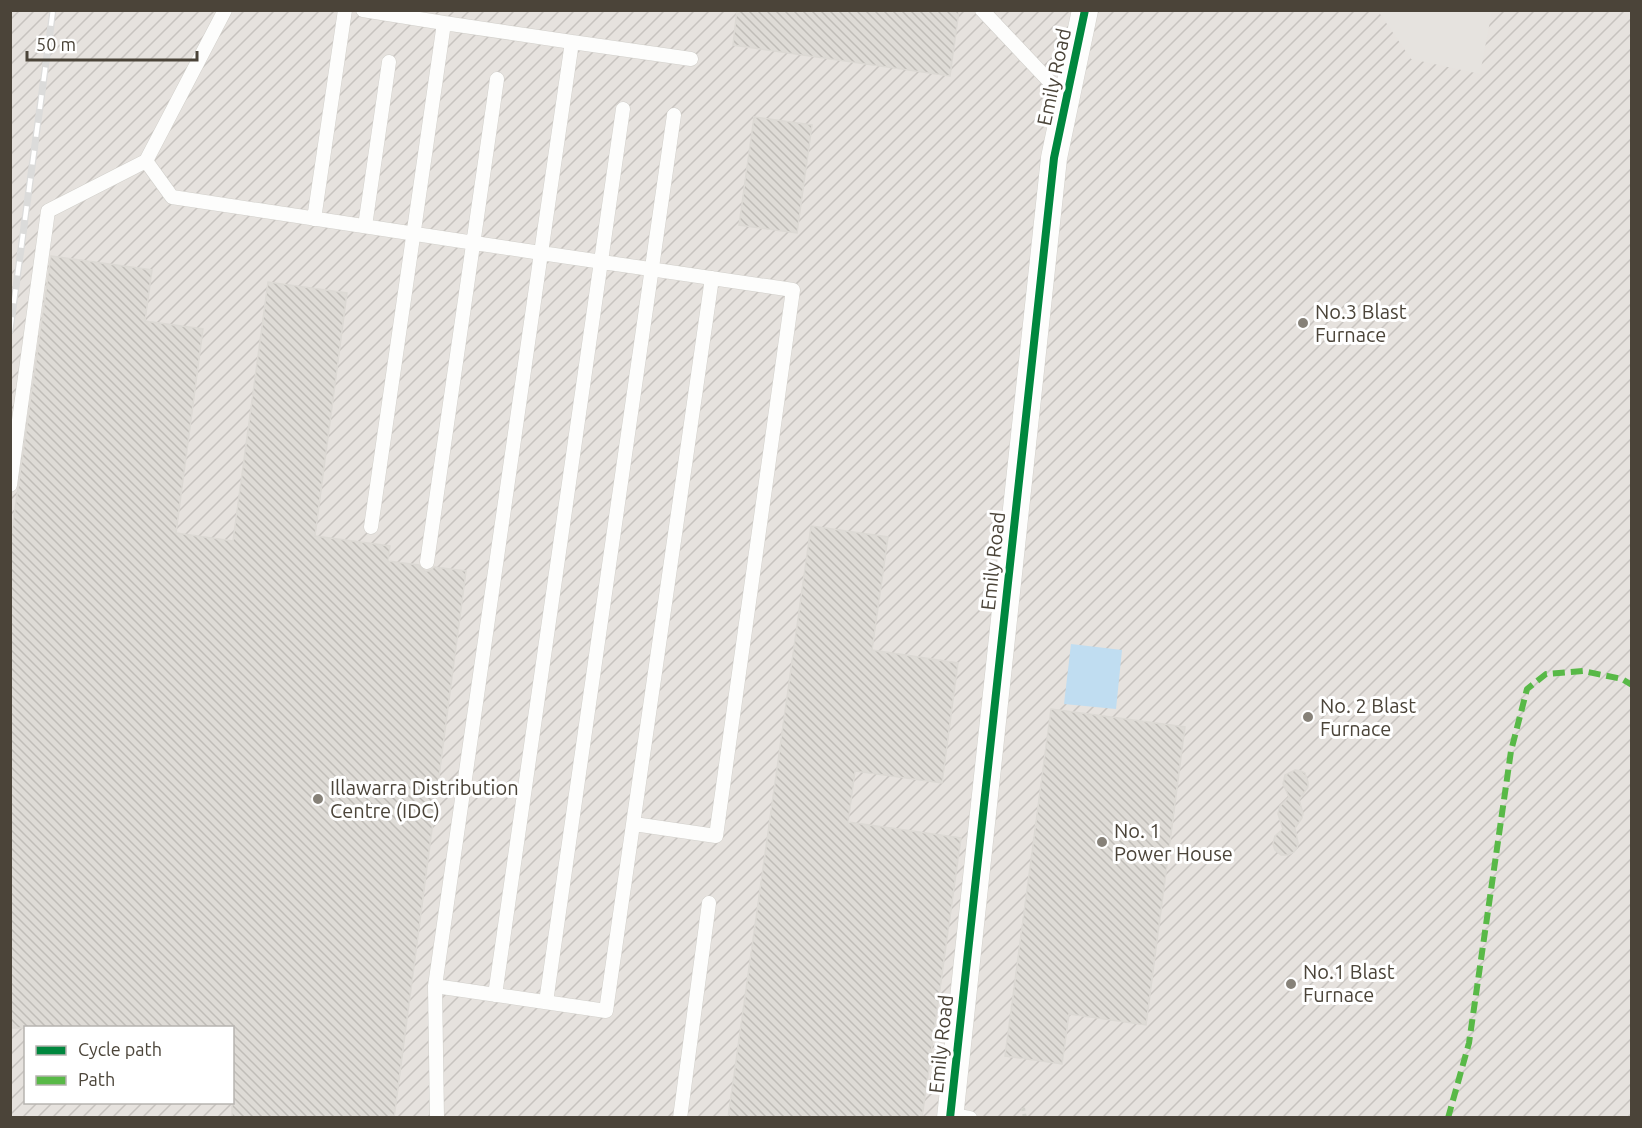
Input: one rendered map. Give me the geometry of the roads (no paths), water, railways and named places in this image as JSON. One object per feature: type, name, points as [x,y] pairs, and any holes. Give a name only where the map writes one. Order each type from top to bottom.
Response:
[{"type":"street","name":"Emily Road","points":[[957,1116],[1054,158],[1085,10]]},
{"type":"lane","points":[[10,485],[48,212],[146,161],[225,10]]},
{"type":"lane","points":[[314,219],[345,10]]},
{"type":"lane","points":[[363,10],[691,59]]},
{"type":"lane","points":[[982,10],[1066,99]]},
{"type":"lane","points":[[371,527],[444,22]]},
{"type":"lane","points":[[437,1118],[435,986],[572,42]]},
{"type":"lane","points":[[365,226],[389,62]]},
{"type":"lane","points":[[427,562],[497,79]]},
{"type":"lane","points":[[495,995],[623,109]]},
{"type":"lane","points":[[546,1002],[674,115]]},
{"type":"lane","points":[[146,161],[172,197],[793,290],[716,836],[634,824]]},
{"type":"lane","points":[[435,986],[606,1011],[712,278]]},
{"type":"lane","points":[[680,1118],[709,903]]},
{"type":"water","points":[[1071,644],[1122,650],[1116,709],[1064,704]]},
{"type":"railway","points":[[10,331],[53,10]]},
{"type":"place","name":"No.3 Blast Furnace","points":[[1303,323]]},
{"type":"place","name":"No. 2 Blast Furnace","points":[[1308,717]]},
{"type":"place","name":"Illawarra Distribution Centre (IDC)","points":[[318,799]]},
{"type":"place","name":"No. 1 Power House","points":[[1102,842]]},
{"type":"place","name":"No.1 Blast Furnace","points":[[1291,984]]}]
